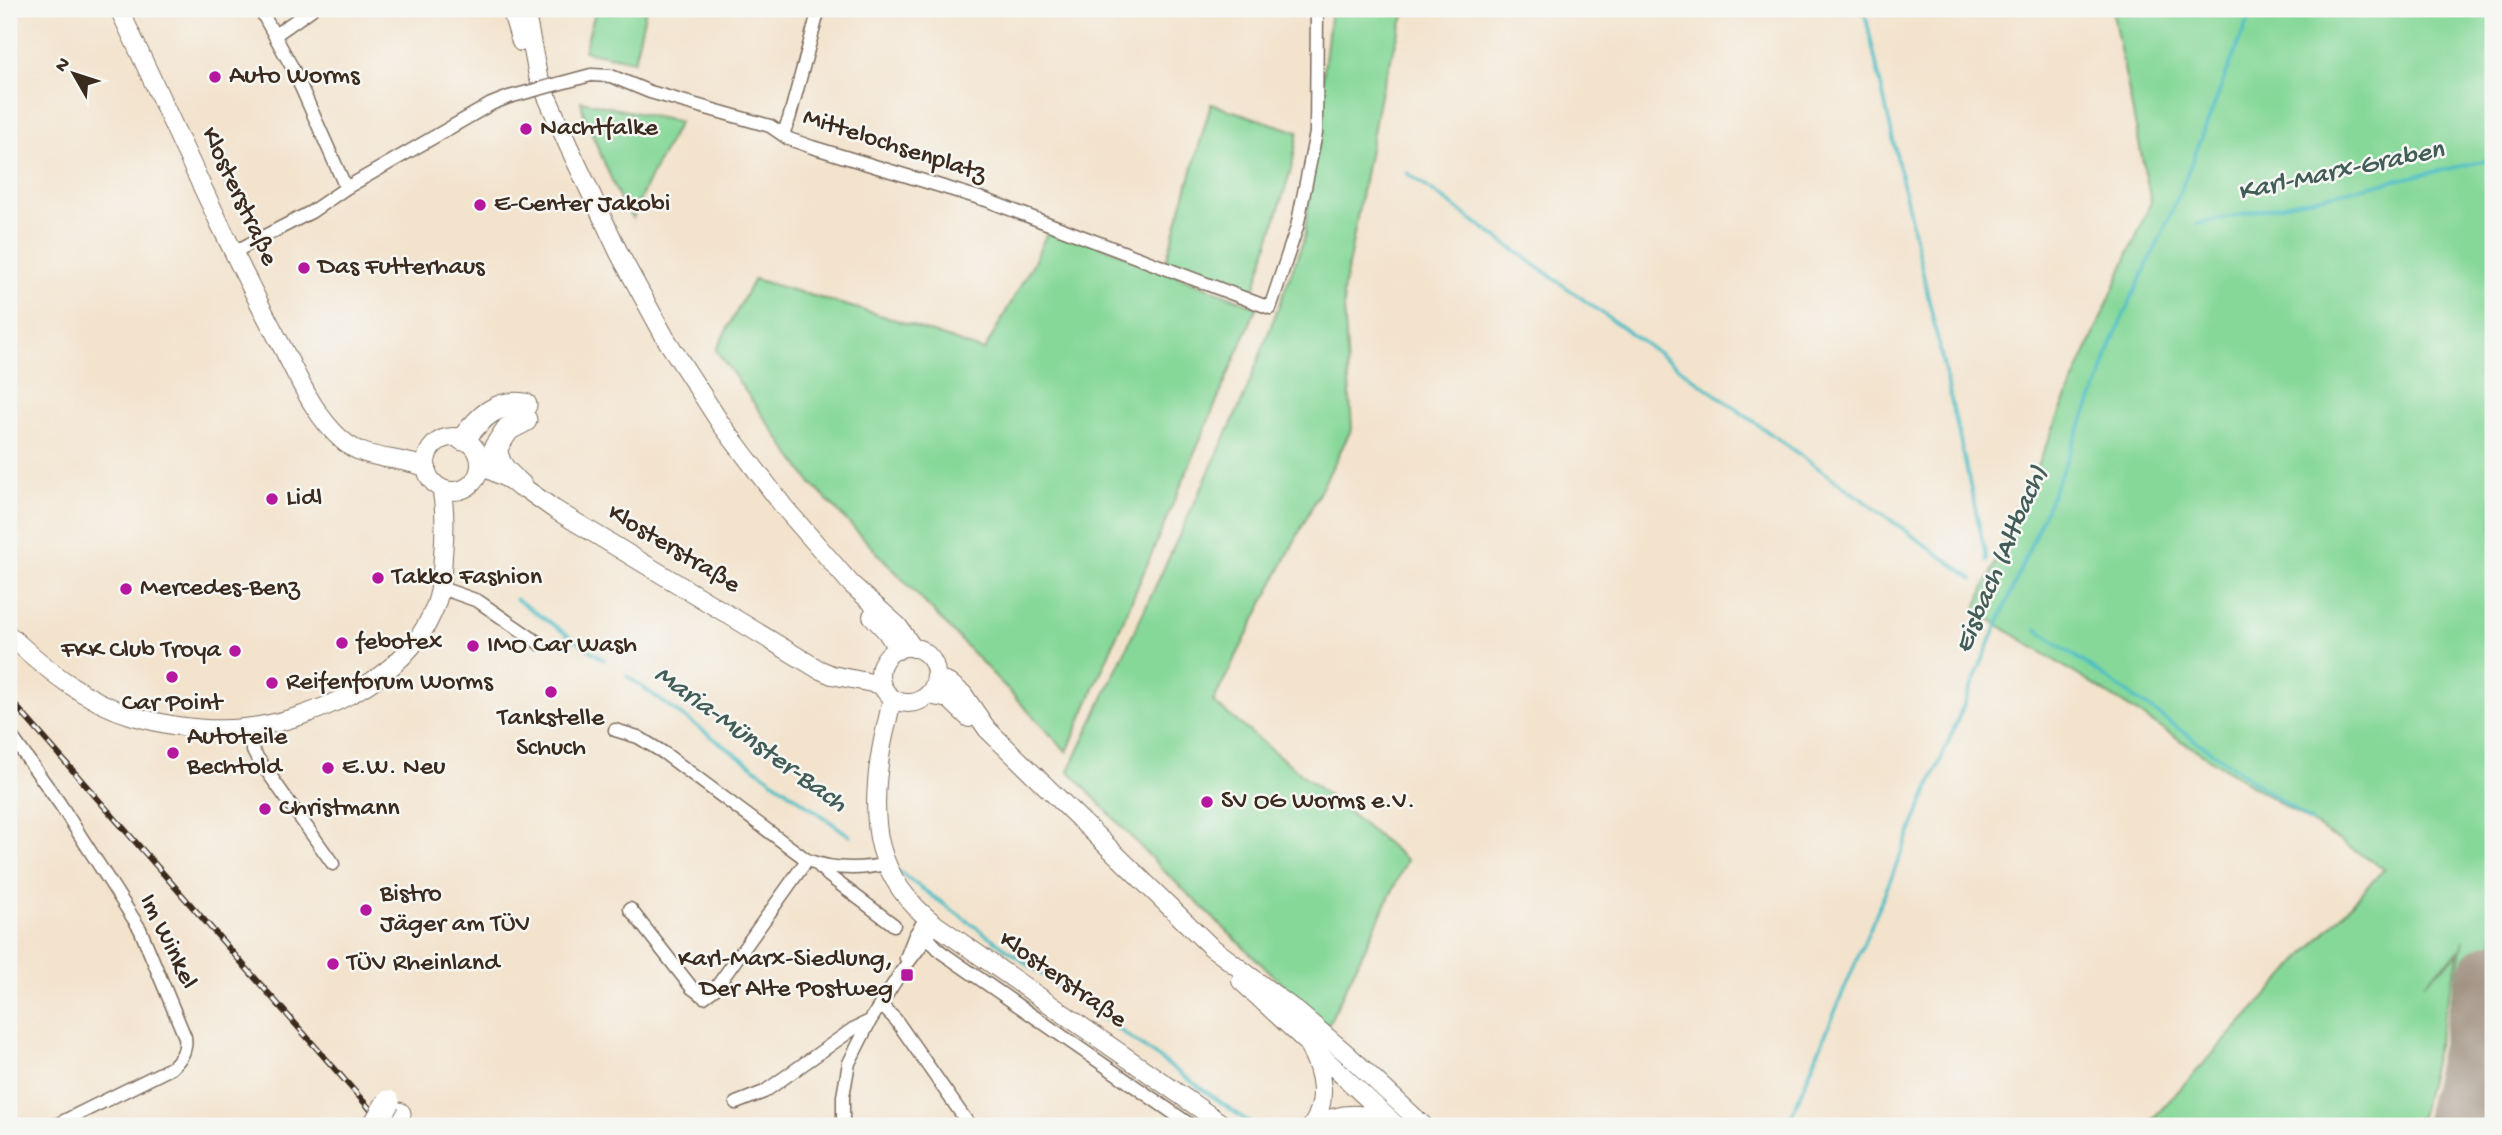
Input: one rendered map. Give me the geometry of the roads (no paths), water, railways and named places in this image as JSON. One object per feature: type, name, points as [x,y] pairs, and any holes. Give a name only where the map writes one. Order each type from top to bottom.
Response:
[{"type":"highway","points":[[472,451],[486,431],[500,420],[525,412],[508,429],[496,447],[498,462],[520,485]]},
{"type":"highway","points":[[374,1126],[393,1114]]},
{"type":"main road","name":"Klosterstraße","points":[[119,9],[234,252],[318,411],[334,433],[353,448],[426,468]]},
{"type":"main road","points":[[511,9],[528,72],[543,110],[605,243],[655,336],[716,431],[742,466],[844,590],[905,649],[922,652],[931,660],[936,677],[928,695],[942,696],[956,704],[1395,1126]]},
{"type":"main road","points":[[525,9],[538,76],[620,255],[666,339],[721,424],[784,507],[851,584],[898,626],[905,649]]},
{"type":"main road","name":"Klosterstraße","points":[[318,411],[338,428],[356,438],[403,449],[430,450],[445,439],[472,451],[554,509],[801,658],[840,668],[891,688],[917,702],[928,695]]},
{"type":"main road","points":[[9,635],[64,682],[113,709],[155,722],[178,726],[244,728],[326,708],[383,673],[418,639],[432,615],[440,588],[445,506],[441,488],[433,482],[426,468],[430,450]]},
{"type":"main road","points":[[444,540],[466,486],[472,451]]},
{"type":"main road","name":"Klosterstraße","points":[[441,488],[447,490],[487,483],[554,509]]},
{"type":"main road","name":"Klosterstraße","points":[[905,649],[890,655],[891,688],[879,765],[875,818],[886,864],[905,897],[930,927],[1225,1126]]},
{"type":"main road","points":[[936,677],[957,688],[987,729],[1137,879],[1210,946],[1348,1054],[1424,1126]]},
{"type":"main road","points":[[1305,1039],[1315,1058],[1322,1087],[1320,1112],[1314,1126]]},
{"type":"main road","points":[[1314,1126],[1331,1117],[1351,1114],[1371,1117],[1395,1126]]},
{"type":"street","points":[[260,9],[293,69],[346,188]]},
{"type":"street","points":[[275,35],[312,9]]},
{"type":"street","points":[[783,134],[819,9]]},
{"type":"street","name":"Mittelochsenplatz","points":[[234,252],[311,212],[346,188],[491,104],[591,75],[611,76],[650,92],[769,126],[789,139],[812,147],[986,200],[1270,308],[1297,227],[1316,133],[1317,9]]},
{"type":"street","points":[[440,588],[478,601],[540,644]]},
{"type":"street","points":[[244,728],[254,753],[333,864]]},
{"type":"street","points":[[615,730],[638,737],[664,754],[894,925]]},
{"type":"street","name":"Im Winkel","points":[[9,733],[60,804],[140,929],[185,1037],[182,1056],[171,1068],[54,1126]]},
{"type":"street","points":[[812,862],[850,869],[886,864]]},
{"type":"street","points":[[630,909],[692,988],[704,996],[715,989],[812,862]]},
{"type":"street","points":[[901,972],[914,938],[930,927]]},
{"type":"street","points":[[843,1126],[843,1096],[849,1063],[870,1021],[930,927]]},
{"type":"street","points":[[930,927],[941,951],[1192,1126]]},
{"type":"street","points":[[881,1005],[896,1020],[970,1126]]},
{"type":"street","points":[[736,1103],[764,1092],[853,1029],[870,1021]]},
{"type":"street","points":[[830,1045],[849,1063]]},
{"type":"waterway","points":[[1864,9],[1987,561]]},
{"type":"waterway","name":"Eisbach (Altbach)","points":[[1787,1126],[2101,378],[2121,321],[2175,203],[2253,9]]},
{"type":"waterway","name":"Karl-Marx-Graben","points":[[2197,224],[2493,159]]},
{"type":"waterway","points":[[1407,173],[1973,579]]},
{"type":"waterway","name":"Maria-Münster-Bach","points":[[516,599],[604,660]]},
{"type":"waterway","points":[[2036,629],[2312,822]]},
{"type":"waterway","name":"Maria-Münster-Bach","points":[[627,676],[850,836]]},
{"type":"waterway","name":"Maria-Münster-Bach","points":[[899,872],[1065,991]]},
{"type":"waterway","name":"Maria-Münster-Bach","points":[[1076,999],[1254,1126]]},
{"type":"railway","points":[[9,698],[385,1126]]},
{"type":"place","name":"Auto Worms","points":[[215,77]]},
{"type":"place","name":"Nachtfalke","points":[[526,129]]},
{"type":"place","name":"E-Center Jakobi","points":[[480,205]]},
{"type":"place","name":"Das Futterhaus","points":[[304,268]]},
{"type":"place","name":"Lidl","points":[[272,499]]},
{"type":"place","name":"Takko Fashion","points":[[378,578]]},
{"type":"place","name":"Mercedes-Benz","points":[[126,589]]},
{"type":"place","name":"febotex","points":[[342,643]]},
{"type":"place","name":"IMO Car Wash","points":[[473,646]]},
{"type":"place","name":"FKK Club Troya","points":[[235,651]]},
{"type":"place","name":"Car Point","points":[[172,677]]},
{"type":"place","name":"Reifenforum Worms","points":[[272,683]]},
{"type":"place","name":"Tankstelle Schuch","points":[[551,692]]},
{"type":"place","name":"Autoteile Bechtold","points":[[173,753]]},
{"type":"place","name":"E.W. Neu","points":[[328,768]]},
{"type":"place","name":"SV OG Worms e.V.","points":[[1207,802]]},
{"type":"place","name":"Christmann","points":[[265,809]]},
{"type":"place","name":"Bistro Jäger am TÜV","points":[[366,910]]},
{"type":"place","name":"TÜV Rheinland","points":[[333,964]]},
{"type":"place","name":"Karl-Marx-Siedlung, Der Alte Postweg","points":[[907,975]]}]
